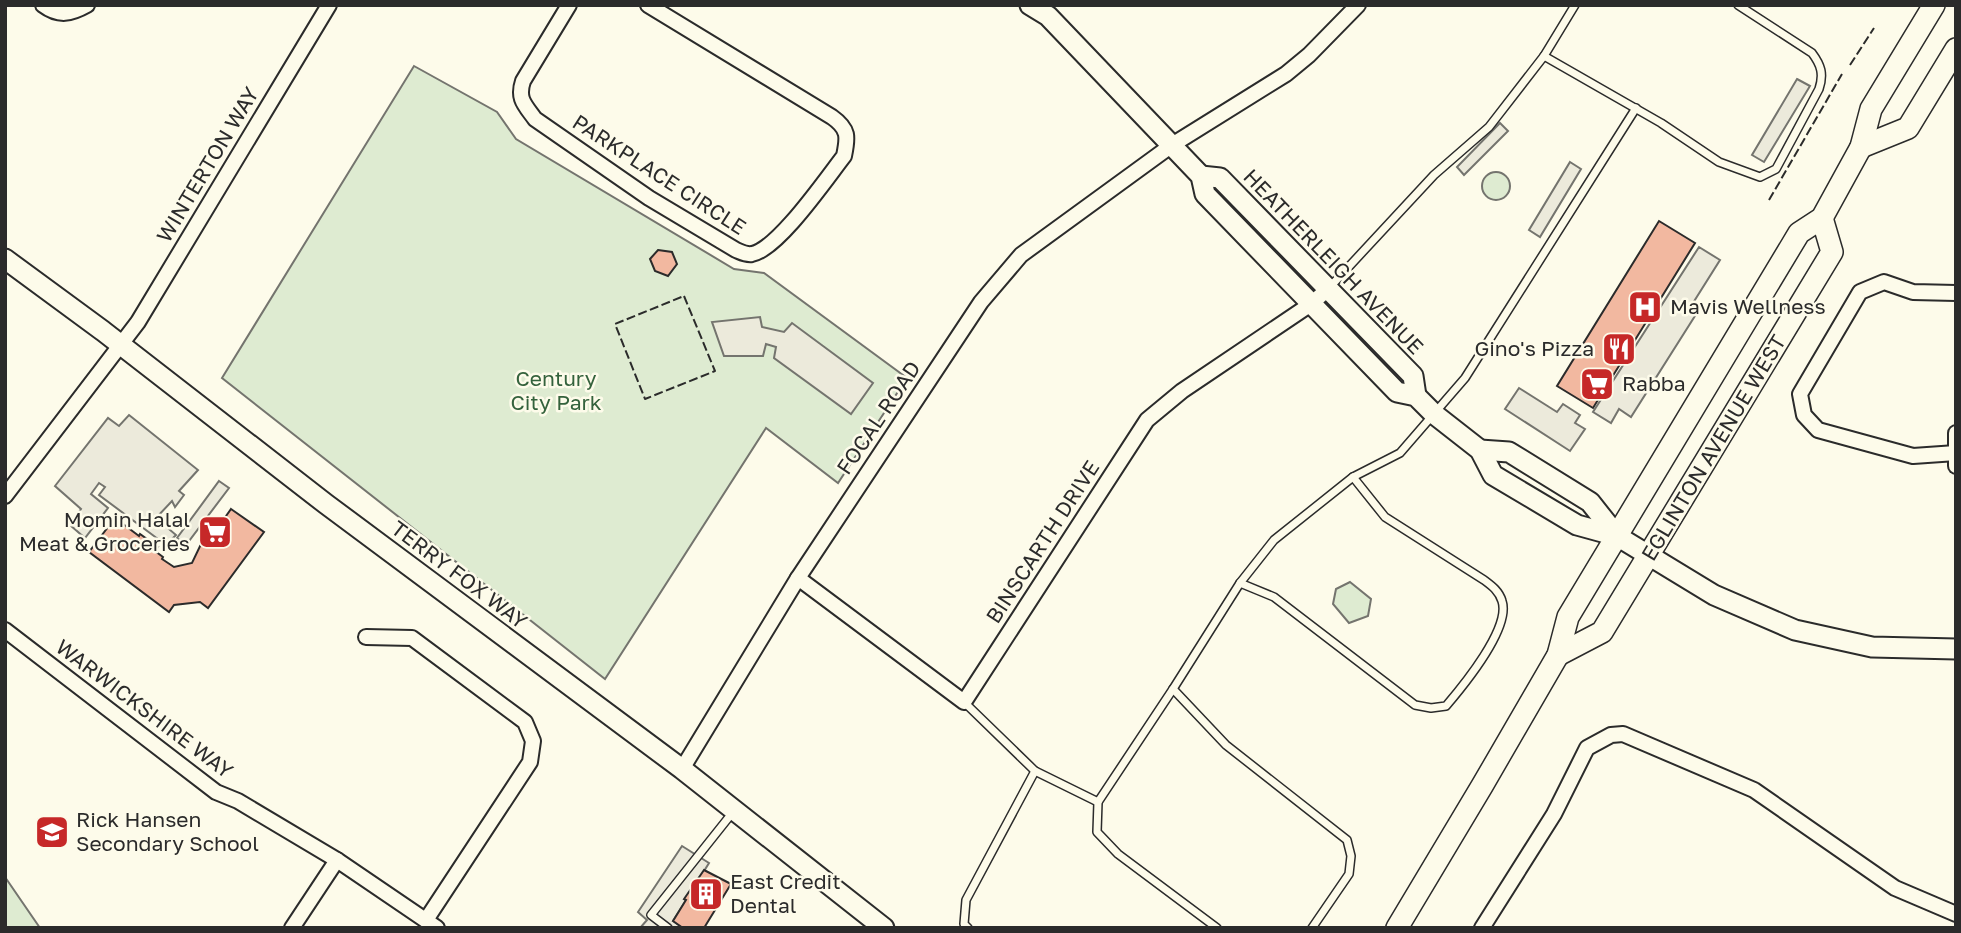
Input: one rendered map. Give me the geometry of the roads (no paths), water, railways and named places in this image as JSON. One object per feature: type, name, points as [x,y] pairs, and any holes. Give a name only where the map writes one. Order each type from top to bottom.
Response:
[{"type":"main road","name":"EGLINTON AVENUE WEST","points":[[1397,928],[1558,655],[1569,617],[1799,233],[1822,218],[1861,146],[1871,109],[1934,5]]},
{"type":"main road","points":[[1861,146],[1908,128],[1956,49]]},
{"type":"main road","name":"EGLINTON AVENUE WEST","points":[[1558,655],[1602,632],[1832,252],[1822,218]]},
{"type":"street","points":[[43,5],[55,12],[69,14],[87,5]]},
{"type":"street","name":"WINTERTON WAY","points":[[5,496],[121,346],[329,5]]},
{"type":"street","name":"PARKPLACE CIRCLE","points":[[569,5],[523,81],[521,98],[527,111],[649,198],[736,250],[754,254],[776,240],[844,156],[847,142],[845,131],[842,124],[832,117],[648,5]]},
{"type":"street","name":"HEATHERLEIGH AVENUE","points":[[1030,5],[1048,16],[1172,145],[1201,176],[1205,194],[1397,392],[1416,396],[1434,414],[1480,450],[1493,475],[1577,526],[1618,536]]},
{"type":"street","name":"FOCAL ROAD","points":[[682,769],[798,578],[1001,276],[1052,231],[1172,145],[1286,74],[1309,55],[1358,5]]},
{"type":"street","name":"HEATHERLEIGH AVENUE","points":[[1201,176],[1220,178],[1329,288],[1413,376],[1416,396]]},
{"type":"street","name":"TERRY FOX WAY","points":[[5,259],[326,504],[682,769],[884,928]]},
{"type":"street","points":[[1956,293],[1913,292],[1884,282],[1860,292],[1800,394],[1804,415],[1818,430],[1913,456],[1955,458],[1956,433]]},
{"type":"street","name":"BINSCARTH DRIVE","points":[[964,702],[1147,420],[1182,391],[1311,304],[1329,288]]},
{"type":"street","name":"HEATHERLEIGH AVENUE","points":[[1480,450],[1509,452],[1590,502],[1618,536]]},
{"type":"street","points":[[1618,536],[1714,595],[1795,630],[1872,647],[1956,649]]},
{"type":"street","points":[[798,578],[964,702]]},
{"type":"street","name":"WARWICKSHIRE WAY","points":[[5,630],[216,792],[238,801],[337,860],[432,924]]},
{"type":"street","points":[[366,637],[412,638],[525,722],[533,741],[530,762],[432,924]]},
{"type":"street","points":[[1482,928],[1554,814],[1587,748],[1611,735],[1623,734],[1754,790],[1895,888],[1956,914]]},
{"type":"street","points":[[292,928],[337,860]]},
{"type":"street","points":[[1952,928],[1956,920]]},
{"type":"lane","points":[[1329,288],[1434,175],[1489,127],[1544,56],[1574,5]]},
{"type":"lane","points":[[1544,56],[1636,108],[1729,166],[1760,177],[1776,169],[1823,77],[1820,64],[1812,52],[1749,8],[1738,5]]},
{"type":"lane","points":[[1217,928],[1118,854],[1097,832],[1098,802],[1240,583],[1273,540],[1353,477],[1400,453],[1465,378],[1636,108]]},
{"type":"lane","points":[[1240,583],[1274,597],[1415,705],[1431,708],[1446,706],[1500,628],[1503,603],[1497,590],[1485,580],[1385,517],[1353,477]]},
{"type":"lane","points":[[1173,690],[1226,745],[1347,840],[1351,856],[1349,874],[1312,928]]},
{"type":"lane","points":[[964,702],[1035,771],[1098,802]]},
{"type":"lane","points":[[968,928],[964,923],[966,900],[1035,771]]},
{"type":"lane","points":[[668,928],[651,915],[733,811]]},
{"type":"place","name":"Mavis Wellness","points":[[1645,307]]},
{"type":"place","name":"Gino's Pizza","points":[[1619,349]]},
{"type":"place","name":"Rabba","points":[[1597,384]]},
{"type":"place","name":"Momin Halal Meat & Groceries","points":[[215,532]]},
{"type":"place","name":"Rick Hansen Secondary School","points":[[52,832]]},
{"type":"place","name":"East Credit Dental","points":[[706,894]]},
{"type":"park label","name":"Century City Park","points":[[556,391]]}]
